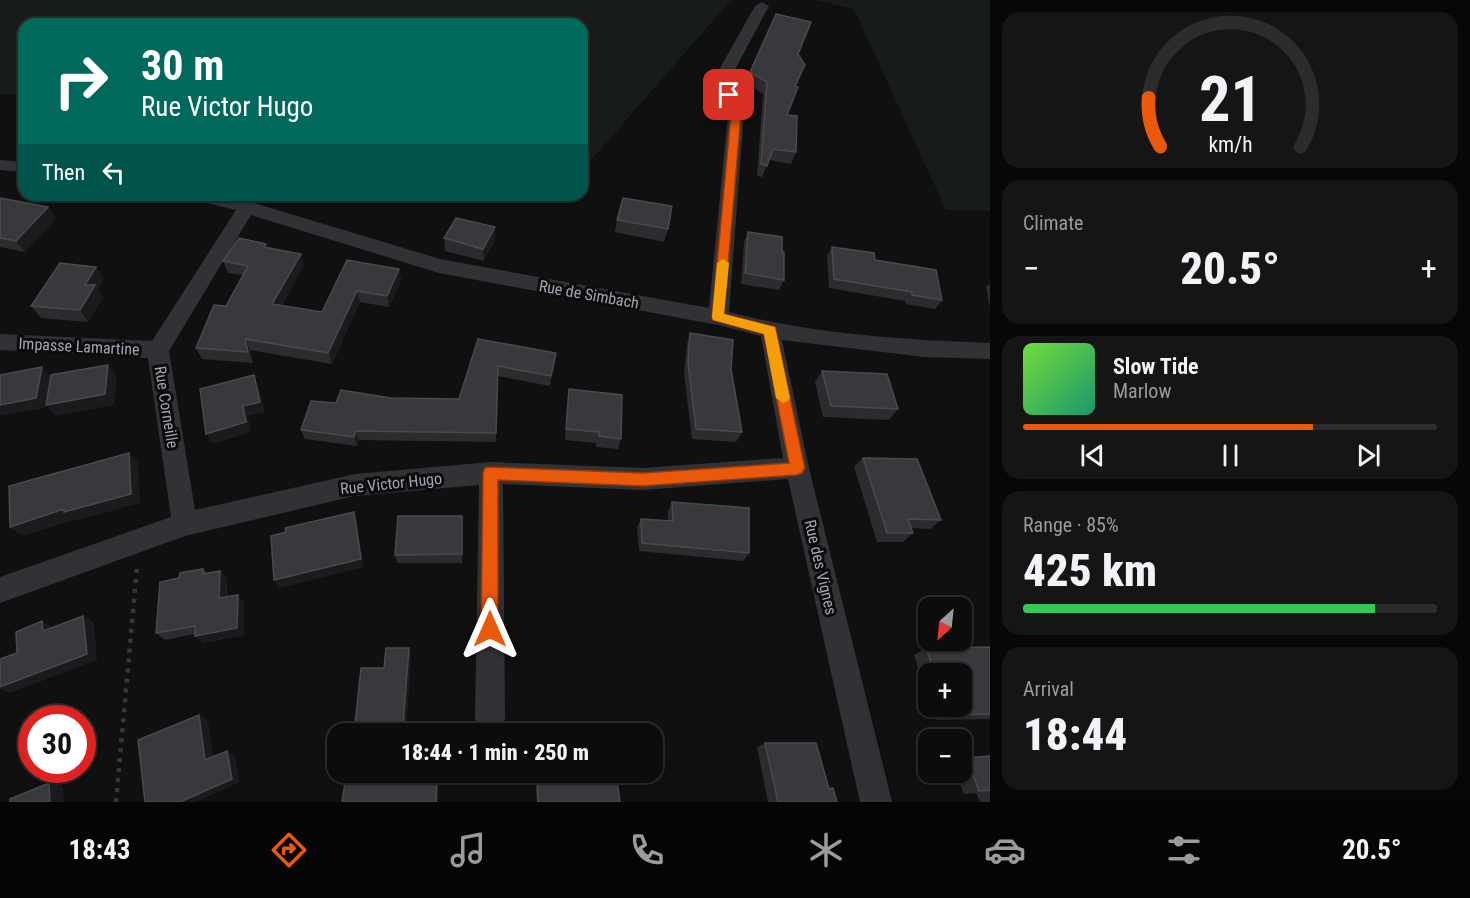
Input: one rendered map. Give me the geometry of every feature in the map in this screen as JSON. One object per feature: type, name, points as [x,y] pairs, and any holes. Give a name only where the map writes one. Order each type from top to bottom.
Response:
[{"type":"street","points":[[718,317],[736,114],[723,76],[762,6]]},
{"type":"street","points":[[0,165],[18,166]]},
{"type":"street","name":"Rue de Simbach","points":[[222,201],[439,266],[718,317],[770,331],[924,349],[990,351]]},
{"type":"street","name":"Rue Corneille","points":[[185,524],[158,350],[247,207]]},
{"type":"street","name":"Rue des Vignes","points":[[770,331],[797,468],[876,802]]},
{"type":"street","name":"Impasse Lamartine","points":[[0,342],[158,350]]},
{"type":"street","name":"Rue Victor Hugo","points":[[0,590],[185,524],[355,484],[490,473],[643,479],[797,468]]},
{"type":"street","points":[[489,719],[490,473]]},
{"type":"path","points":[[116,802],[140,540]]},
{"type":"shaded area","points":[[0,0],[731,0],[588,164],[588,18],[18,18],[18,94],[0,94]]},
{"type":"shaded area","points":[[815,0],[990,0],[990,211],[946,210],[854,9]]},
{"type":"building","points":[[776,14],[811,22],[798,54],[805,65],[795,86],[798,87],[787,115],[797,116],[796,152],[773,149],[767,166],[761,164],[767,82],[750,72]]},
{"type":"building","points":[[0,198],[48,207],[16,241],[0,238]]},
{"type":"building","points":[[623,198],[672,206],[668,229],[617,220]]},
{"type":"building","points":[[456,218],[495,227],[483,249],[444,238]]},
{"type":"building","points":[[748,232],[782,237],[784,280],[745,273]]},
{"type":"building","points":[[239,238],[266,244],[264,247],[301,254],[272,304],[322,312],[347,260],[399,269],[387,296],[357,291],[328,353],[245,339],[248,352],[196,348],[214,305],[226,306],[248,266],[223,261]]},
{"type":"building","points":[[832,247],[874,253],[875,260],[936,270],[942,300],[912,295],[912,292],[834,279]]},
{"type":"building","points":[[60,263],[96,267],[85,285],[95,285],[80,310],[31,306]]},
{"type":"building","points":[[690,333],[733,340],[731,369],[742,432],[696,429],[688,362]]},
{"type":"building","points":[[478,339],[556,353],[551,376],[498,366],[496,433],[356,431],[354,437],[301,430],[311,401],[336,403],[341,390],[391,398],[459,399]]},
{"type":"building","points":[[108,365],[105,394],[46,405],[51,375]]},
{"type":"building","points":[[42,367],[36,398],[0,405],[0,375]]},
{"type":"building","points":[[822,371],[887,374],[898,409],[831,406]]},
{"type":"building","points":[[254,375],[260,402],[243,406],[246,422],[206,434],[200,389]]},
{"type":"building","points":[[569,389],[622,395],[621,439],[599,436],[599,432],[566,429]]},
{"type":"building","points":[[129,453],[131,494],[64,512],[64,509],[10,527],[9,486]]},
{"type":"building","points":[[863,458],[917,459],[941,520],[908,519],[913,533],[887,533]]},
{"type":"building","points":[[672,502],[749,508],[749,553],[642,543],[641,519],[673,521]]},
{"type":"building","points":[[354,512],[361,559],[274,580],[271,536],[286,532],[285,528]]},
{"type":"building","points":[[398,516],[462,516],[462,554],[395,555]]},
{"type":"building","points":[[203,569],[203,574],[220,571],[219,598],[238,595],[237,628],[195,636],[195,626],[156,633],[160,582],[179,578],[180,573]]},
{"type":"building","points":[[83,616],[87,654],[0,687],[0,659],[17,653],[16,632],[42,621],[43,631]]},
{"type":"building","points":[[972,647],[990,647],[990,714],[972,714],[972,663],[931,663],[927,651],[972,651]]},
{"type":"building","points":[[386,648],[409,648],[403,723],[355,723],[361,668],[384,668]]},
{"type":"building","points":[[199,715],[205,760],[227,751],[232,779],[180,802],[145,802],[138,740]]},
{"type":"building","points":[[765,743],[816,743],[829,789],[833,788],[837,802],[778,802]]},
{"type":"building","points":[[990,756],[990,790],[979,791],[972,772],[972,758]]},
{"type":"building","points":[[49,783],[50,802],[10,802],[10,799]]},
{"type":"building","points":[[345,783],[437,783],[436,802],[342,802]]},
{"type":"building","points":[[537,783],[617,783],[620,802],[538,802]]},
{"type":"slow traffic","points":[[723,263],[718,317],[770,331],[783,398]]},
{"type":"route","points":[[490,629],[490,473],[643,479],[797,468],[770,331],[718,317],[736,114],[729,95]]}]
